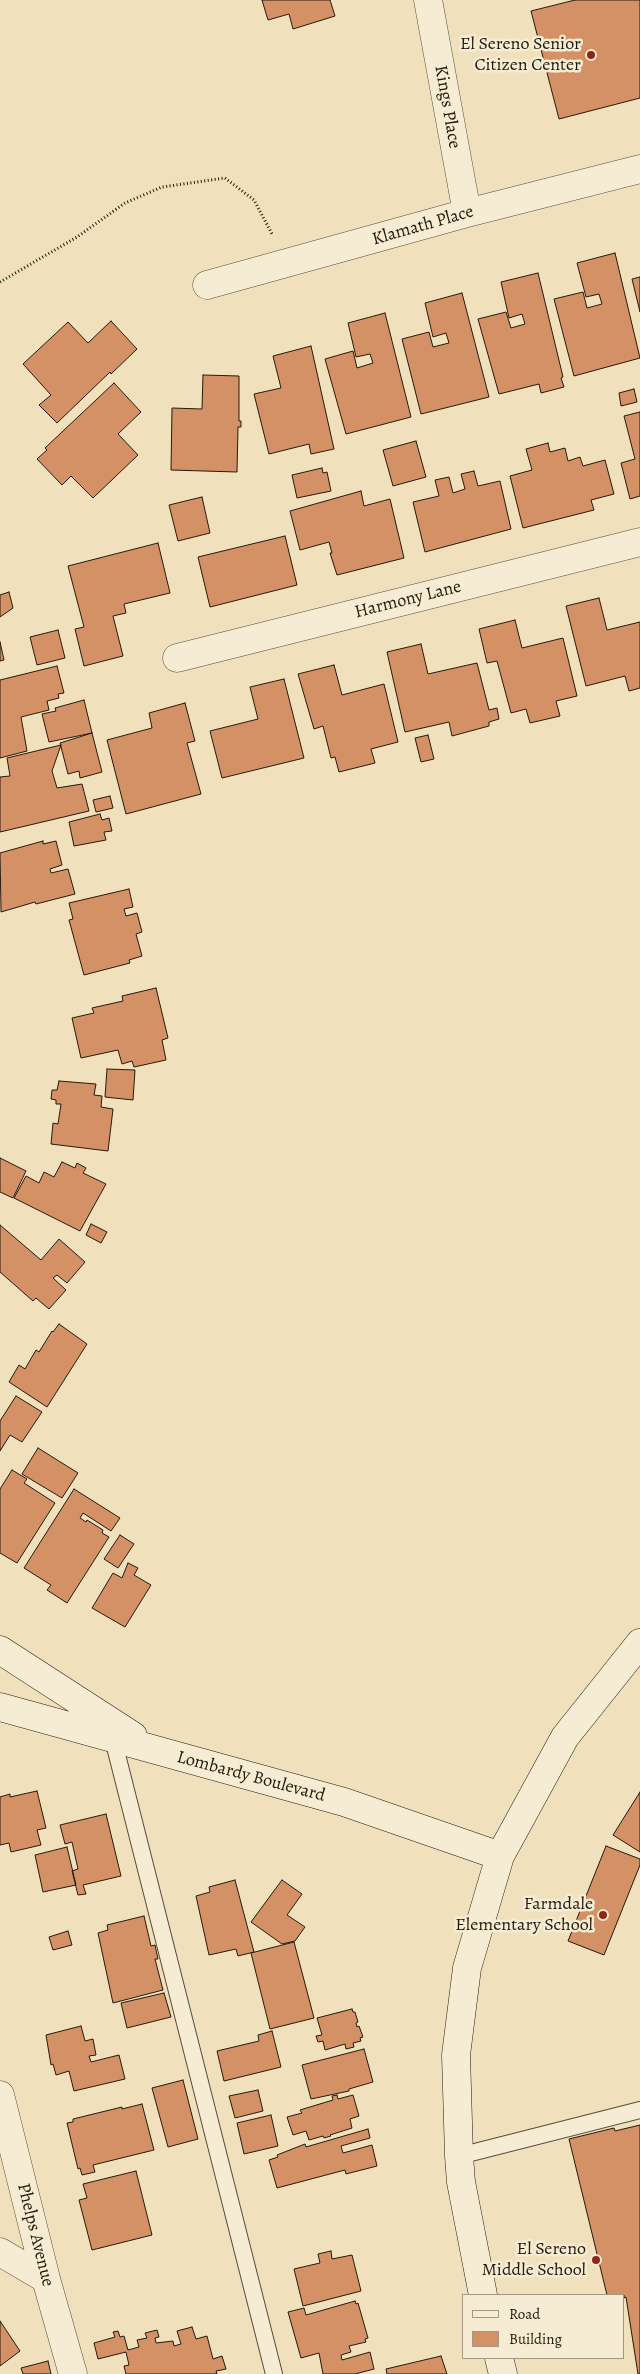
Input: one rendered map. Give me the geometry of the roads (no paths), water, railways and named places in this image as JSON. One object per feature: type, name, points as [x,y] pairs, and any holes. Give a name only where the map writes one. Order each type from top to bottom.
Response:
[{"type":"street","name":"Kings Place","points":[[428,0],[466,213]]},
{"type":"street","name":"Klamath Place","points":[[207,285],[466,213],[640,169]]},
{"type":"street","name":"Harmony Lane","points":[[177,658],[640,542]]},
{"type":"street","points":[[483,2294],[460,2182],[456,2055],[467,1968],[500,1856],[565,1737],[640,1643]]},
{"type":"street","points":[[0,1650],[153,1749]]},
{"type":"street","name":"Lombardy Boulevard","points":[[0,1707],[344,1802],[500,1856]]},
{"type":"street","name":"Phelps Avenue","points":[[0,2095],[46,2279],[73,2374]]},
{"type":"street","points":[[0,2252],[46,2279]]},
{"type":"street","points":[[499,2359],[503,2374]]},
{"type":"lane","points":[[114,1739],[274,2374]]},
{"type":"lane","points":[[459,2156],[640,2110]]},
{"type":"place","name":"El Sereno Senior Citizen Center","points":[[591,55]]},
{"type":"place","name":"Farmdale Elementary School","points":[[603,1915]]},
{"type":"place","name":"El Sereno Middle School","points":[[596,2260]]}]
